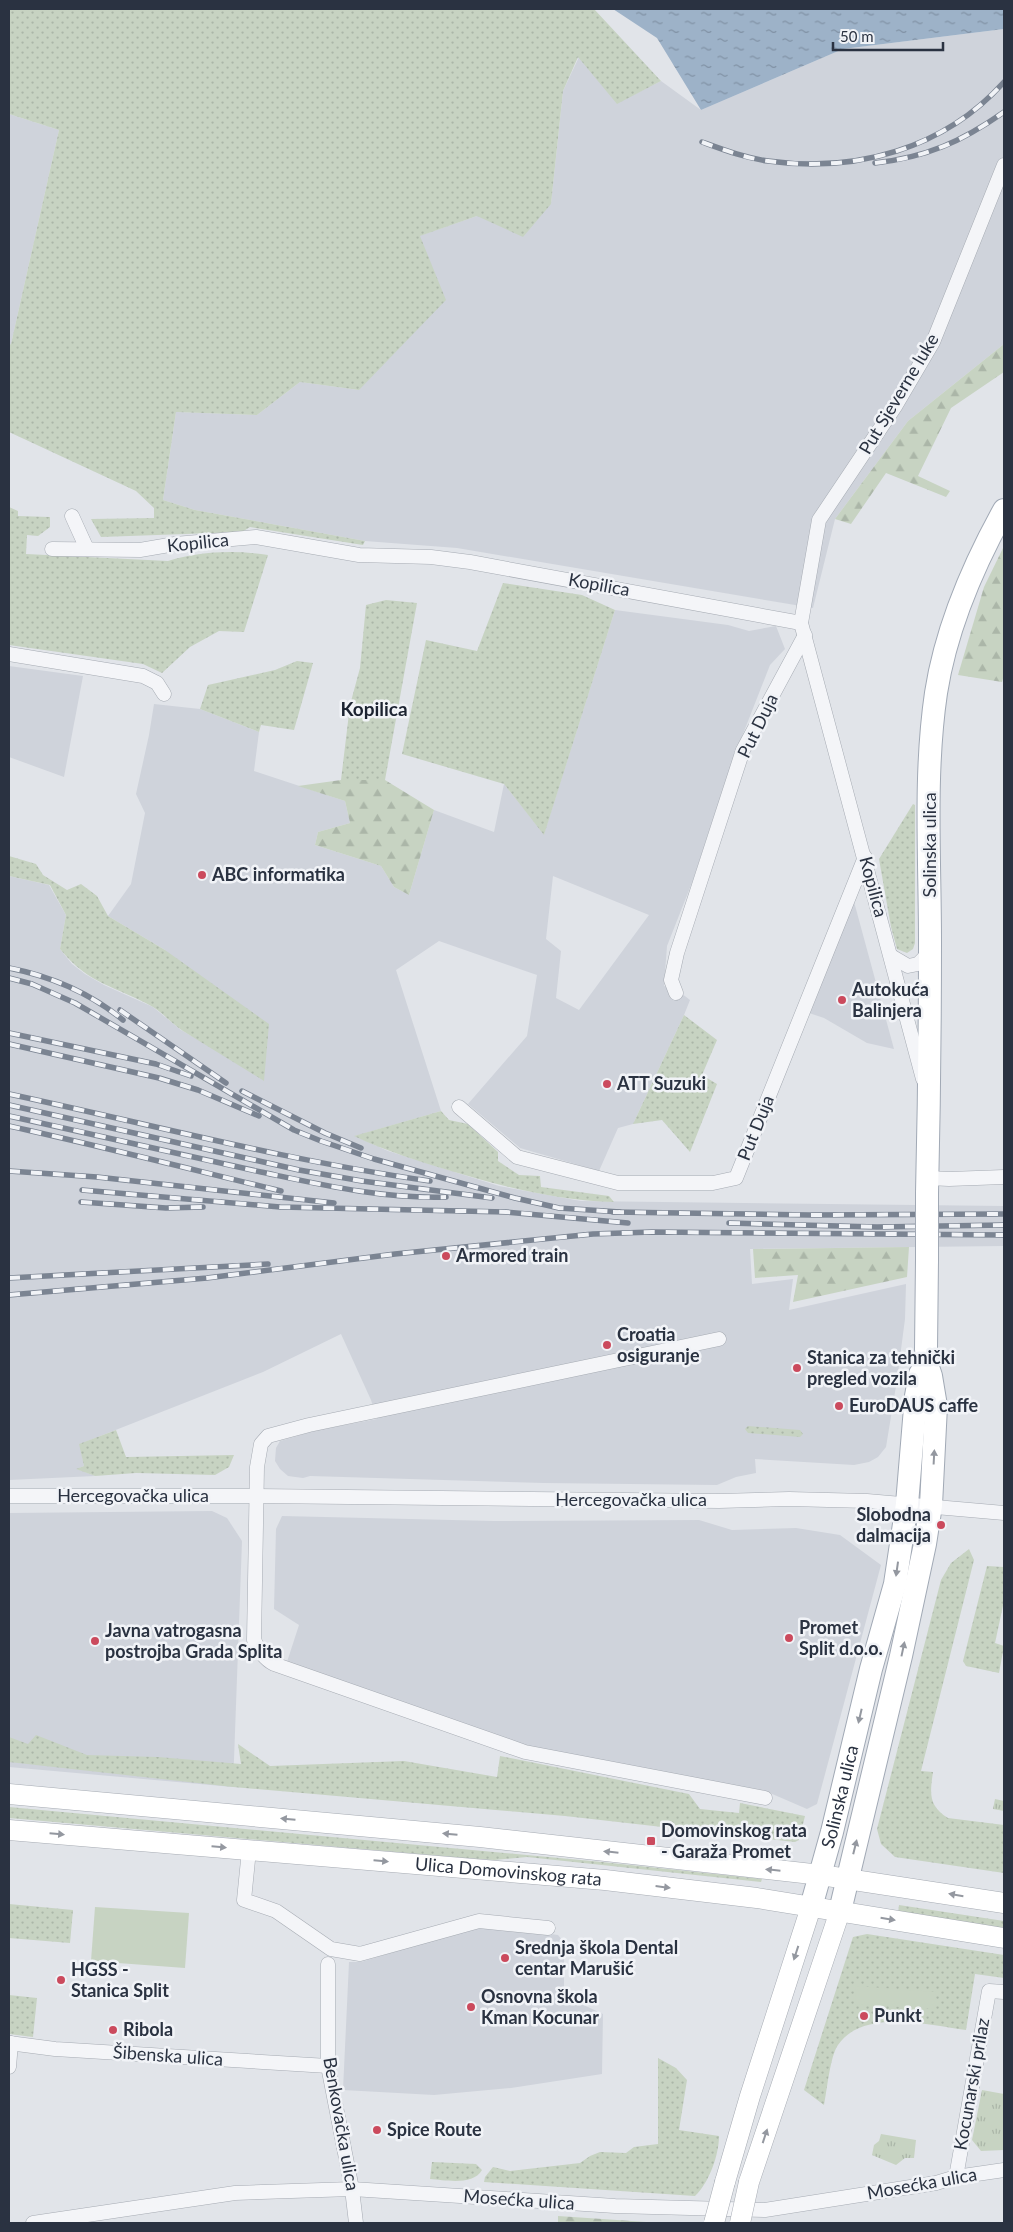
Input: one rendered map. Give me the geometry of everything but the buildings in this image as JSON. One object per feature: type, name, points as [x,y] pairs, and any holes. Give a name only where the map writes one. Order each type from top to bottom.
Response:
[{"type":"main road","name":"Solinska ulica","points":[[740,2223],[749,2182],[840,1911],[900,1664],[925,1544],[931,1505],[936,1406],[927,1364],[930,952],[929,754],[936,692],[949,638],[968,582],[1004,510]]},
{"type":"main road","name":"Solinska ulica","points":[[714,2223],[750,2096],[821,1875],[871,1669],[895,1584],[907,1504],[916,1396],[920,1374],[927,1364]]},
{"type":"main road","name":"Ulica Domovinskog rata","points":[[9,1794],[480,1837],[847,1878],[1004,1903]]},
{"type":"main road","name":"Ulica Domovinskog rata","points":[[9,1830],[605,1880],[757,1898],[1004,1938]]},
{"type":"street","name":"Put Sjeverne luke","points":[[803,629],[819,520],[896,405],[933,342],[1004,165]]},
{"type":"street","points":[[72,516],[87,549]]},
{"type":"street","name":"Kopilica","points":[[52,549],[140,550],[175,544],[256,537],[358,554],[431,557],[470,562],[803,629],[865,857],[928,1102]]},
{"type":"street","name":"Put Duja","points":[[676,993],[671,980],[677,952],[743,750],[803,629]]},
{"type":"street","points":[[9,654],[143,676],[157,684],[164,694]]},
{"type":"street","name":"Put Duja","points":[[459,1107],[517,1156],[618,1183],[713,1183],[736,1178],[865,857]]},
{"type":"street","points":[[891,956],[908,966],[918,964],[930,952]]},
{"type":"street","points":[[927,1186],[949,1179],[1004,1178]]},
{"type":"street","points":[[719,1339],[318,1423],[268,1436],[260,1444],[256,1496],[254,1633],[257,1646],[268,1661],[283,1668],[525,1752],[765,1798]]},
{"type":"street","name":"Hercegovačka ulica","points":[[9,1496],[256,1496],[680,1501],[790,1499],[931,1505],[1004,1513]]},
{"type":"street","points":[[249,1850],[244,1900],[276,1911],[331,1949],[360,1954],[393,1947],[479,1921],[548,1928]]},
{"type":"street","name":"Benkovačka ulica","points":[[328,1964],[328,2066],[352,2189],[356,2223]]},
{"type":"street","name":"Kocunarski prilaz","points":[[956,2177],[989,1992],[1004,1992]]},
{"type":"street","points":[[9,2066],[10,2043]]},
{"type":"street","name":"Šibenska ulica","points":[[10,2043],[55,2049],[328,2066]]},
{"type":"street","name":"Mosećka ulica","points":[[33,2223],[235,2193],[352,2189],[615,2206],[765,2210],[936,2183],[956,2177],[1004,2170]]},
{"type":"shaded area","points":[[1004,29],[1004,344],[908,421],[835,519],[813,608],[457,548],[365,541],[195,510],[163,500],[176,412],[257,415],[300,382],[359,390],[419,236],[477,216],[551,204],[563,91],[579,57],[617,103],[661,81],[701,110],[843,49]]},
{"type":"shaded area","points":[[9,114],[59,130],[11,344],[9,345]]},
{"type":"shaded area","points":[[615,610],[728,625],[749,631],[776,626],[785,649],[770,665],[732,762],[693,880],[667,946],[664,986],[681,993],[690,1000],[633,1124],[618,1128],[599,1171],[520,1148],[468,1104],[527,1036],[537,975],[439,941],[396,970],[441,1111],[355,1136],[388,1151],[499,1186],[581,1201],[1004,1206],[1004,1246],[750,1249],[752,1284],[793,1279],[789,1310],[906,1284],[905,1319],[897,1380],[886,1447],[878,1457],[869,1462],[854,1465],[755,1459],[756,1473],[736,1477],[717,1485],[544,1483],[310,1476],[303,1478],[288,1476],[275,1461],[276,1448],[280,1441],[318,1430],[377,1419],[371,1400],[341,1334],[263,1372],[80,1444],[84,1466],[77,1469],[95,1476],[9,1480],[9,876],[49,885],[66,915],[60,949],[72,964],[104,985],[153,1007],[181,1030],[211,1047],[165,950],[108,916],[131,884],[145,813],[136,794],[154,704],[200,709],[259,732],[254,771],[345,801],[350,823],[318,832],[315,845],[381,866],[394,887],[409,895],[434,810],[494,832],[504,784],[544,834]],"holes":[[[553,876],[649,915],[579,1010],[556,998],[561,951],[546,939]]]},
{"type":"shaded area","points":[[9,666],[83,676],[64,777],[9,757]]},
{"type":"shaded area","points":[[853,898],[894,1049],[867,1043],[824,1018],[809,1013]]},
{"type":"shaded area","points":[[212,1511],[227,1518],[242,1541],[233,1787],[9,1767],[9,1513]]},
{"type":"shaded area","points":[[282,1516],[494,1521],[699,1520],[732,1530],[796,1528],[840,1535],[881,1565],[817,1804],[807,1809],[770,1793],[527,1747],[286,1665],[299,1625],[274,1609],[276,1529]]},
{"type":"shaded area","points":[[491,1926],[558,1935],[564,1942],[564,1996],[603,2014],[602,2074],[511,2088],[434,2095],[343,2090],[349,1962],[361,1962],[466,1930]]},
{"type":"green space","points":[[9,9],[594,9],[661,81],[617,104],[578,57],[563,91],[551,204],[523,237],[477,216],[420,236],[446,300],[359,390],[300,382],[257,415],[176,412],[163,500],[195,510],[365,541],[363,545],[250,527],[242,532],[101,537],[91,519],[154,518],[154,508],[136,491],[9,432],[9,345],[11,344],[59,130],[9,114]]},
{"type":"green space","points":[[1004,344],[1004,372],[951,408],[918,476],[950,491],[946,497],[886,473],[851,524],[835,519],[908,421]]},
{"type":"green space","points":[[9,507],[18,511],[18,516],[50,517],[50,527],[38,536],[27,535],[26,554],[168,561],[192,555],[218,552],[268,555],[244,632],[219,631],[190,647],[162,673],[143,664],[9,645]]},
{"type":"green space","points":[[1004,546],[1004,675],[1002,682],[958,675],[984,587]]},
{"type":"green space","points":[[503,583],[582,595],[615,610],[544,835],[504,784],[402,754],[426,640],[477,651]]},
{"type":"green space","points":[[386,600],[417,603],[385,780],[341,780],[350,705],[360,668],[366,605]]},
{"type":"green space","points":[[297,661],[313,663],[294,730],[261,725],[259,732],[200,709],[208,685],[275,670]]},
{"type":"green space","points":[[341,780],[385,780],[434,810],[409,895],[394,887],[381,866],[315,845],[318,832],[350,823],[345,801],[298,786]]},
{"type":"green space","points":[[913,804],[915,805],[915,943],[913,949],[907,953],[897,949],[891,927],[879,859]]},
{"type":"green space","points":[[9,856],[36,864],[43,875],[67,890],[81,884],[97,896],[108,916],[165,950],[269,1024],[264,1081],[183,1031],[153,1007],[92,978],[71,961],[60,949],[66,915],[50,885],[9,876]]},
{"type":"green space","points":[[684,1015],[717,1040],[702,1075],[717,1084],[690,1152],[662,1120],[633,1124]]},
{"type":"green space","points":[[441,1111],[449,1120],[468,1124],[498,1152],[498,1161],[519,1175],[540,1176],[541,1187],[609,1196],[614,1202],[572,1199],[511,1188],[414,1159],[354,1136]]},
{"type":"green space","points":[[909,1247],[907,1277],[793,1302],[798,1275],[755,1278],[753,1249]]},
{"type":"green space","points":[[748,1426],[800,1430],[803,1434],[800,1437],[748,1433],[745,1429]]},
{"type":"green space","points":[[116,1430],[126,1457],[234,1455],[229,1467],[215,1475],[136,1473],[95,1476],[76,1469],[84,1466],[79,1444]]},
{"type":"green space","points":[[969,1549],[974,1560],[921,1771],[933,1772],[932,1798],[937,1809],[948,1818],[1004,1825],[1004,1873],[895,1857],[881,1844],[877,1829],[941,1580],[951,1563]]},
{"type":"green space","points":[[987,1566],[1004,1567],[1004,1601],[995,1643],[1004,1646],[999,1673],[966,1666],[963,1661]]},
{"type":"green space","points":[[36,1735],[87,1755],[158,1757],[241,1764],[238,1744],[270,1766],[404,1761],[497,1777],[500,1756],[689,1794],[700,1809],[739,1813],[740,1803],[805,1816],[799,1840],[795,1842],[565,1816],[233,1787],[9,1762],[9,1737],[28,1744]]},
{"type":"green space","points":[[995,1799],[1004,1801],[1004,1811],[993,1809]]},
{"type":"green space","points":[[9,1807],[602,1862],[762,1879],[761,1882],[527,1857],[494,1860],[464,1858],[9,1818]]},
{"type":"green space","points":[[9,1904],[73,1910],[70,1943],[9,1938]]},
{"type":"green space","points":[[899,1905],[1004,1921],[1004,1928],[898,1914]]},
{"type":"green space","points":[[95,1907],[189,1913],[185,1968],[91,1961]]},
{"type":"green space","points":[[867,1934],[1004,1955],[1004,1978],[975,1974],[966,2030],[898,2022],[863,2026],[849,2034],[835,2050],[824,2105],[804,2090],[853,1937]]},
{"type":"green space","points":[[856,1986],[936,1992],[935,2009],[855,2004]]},
{"type":"green space","points":[[9,1995],[37,1998],[33,2037],[9,2034]]},
{"type":"green space","points":[[658,2058],[676,2068],[687,2080],[679,2130],[719,2136],[717,2152],[709,2176],[695,2196],[484,2182],[485,2177],[493,2167],[510,2171],[580,2163],[600,2152],[626,2153],[634,2147],[658,2144]]},
{"type":"green space","points":[[982,2090],[1004,2094],[1004,2150],[981,2151],[972,2140]]},
{"type":"green space","points":[[881,2134],[916,2140],[914,2158],[905,2158],[896,2165],[872,2155],[874,2145],[879,2141]]},
{"type":"green space","points":[[432,2162],[476,2164],[482,2170],[478,2175],[466,2180],[430,2179]]},
{"type":"green space","points":[[558,2216],[661,2223],[558,2223]]},
{"type":"water","points":[[613,9],[1004,9],[1004,29],[843,49],[701,110],[657,38]]},
{"type":"railway","points":[[702,142],[743,156],[768,161],[801,164],[834,163],[866,159],[926,140],[954,124],[980,105],[1004,82]]},
{"type":"railway","points":[[875,163],[911,157],[943,146],[973,132],[1004,112]]},
{"type":"railway","points":[[9,968],[24,971],[69,987],[97,1002],[123,1020]]},
{"type":"railway","points":[[9,978],[32,984],[75,1003],[294,1130],[321,1141],[374,1159],[515,1198],[559,1208],[620,1212]]},
{"type":"railway","points":[[120,1010],[226,1083]]},
{"type":"railway","points":[[9,1033],[156,1064],[191,1076]]},
{"type":"railway","points":[[9,1044],[159,1078],[198,1090],[259,1116]]},
{"type":"railway","points":[[242,1091],[325,1133],[361,1148]]},
{"type":"railway","points":[[9,1094],[271,1153],[430,1181]]},
{"type":"railway","points":[[9,1105],[299,1170],[362,1181],[492,1198]]},
{"type":"railway","points":[[9,1116],[330,1186],[399,1196],[446,1197]]},
{"type":"railway","points":[[9,1126],[281,1191]]},
{"type":"railway","points":[[9,1171],[97,1177],[334,1203]]},
{"type":"railway","points":[[82,1190],[280,1207],[506,1212],[628,1223]]},
{"type":"railway","points":[[81,1202],[166,1208],[203,1207]]},
{"type":"railway","points":[[613,1212],[810,1215],[1004,1214]]},
{"type":"railway","points":[[729,1223],[877,1227],[1004,1225]]},
{"type":"railway","points":[[9,1295],[207,1278],[395,1254],[593,1234],[652,1232],[1004,1235]]},
{"type":"railway","points":[[9,1278],[268,1264]]},
{"type":"place","name":"ABC informatika","points":[[202,875]]},
{"type":"place","name":"Autokuća Balinjera","points":[[842,1000]]},
{"type":"place","name":"ATT Suzuki","points":[[607,1084]]},
{"type":"place","name":"Armored train","points":[[446,1256]]},
{"type":"place","name":"Croatia osiguranje","points":[[607,1345]]},
{"type":"place","name":"Stanica za tehnički pregled vozila","points":[[797,1368]]},
{"type":"place","name":"EuroDAUS caffe","points":[[839,1406]]},
{"type":"place","name":"Slobodna dalmacija","points":[[941,1525]]},
{"type":"place","name":"Promet Split d.o.o.","points":[[789,1638]]},
{"type":"place","name":"Javna vatrogasna postrojba Grada Splita","points":[[95,1641]]},
{"type":"place","name":"Domovinskog rata - Garaža Promet","points":[[651,1841]]},
{"type":"place","name":"Srednja škola Dental centar Marušić","points":[[505,1958]]},
{"type":"place","name":"HGSS - Stanica Split","points":[[61,1980]]},
{"type":"place","name":"Osnovna škola Kman Kocunar","points":[[471,2007]]},
{"type":"place","name":"Punkt","points":[[864,2016]]},
{"type":"place","name":"Ribola","points":[[113,2030]]},
{"type":"place","name":"Spice Route","points":[[377,2130]]},
{"type":"district","name":"Kopilica","points":[[374,709]]}]
